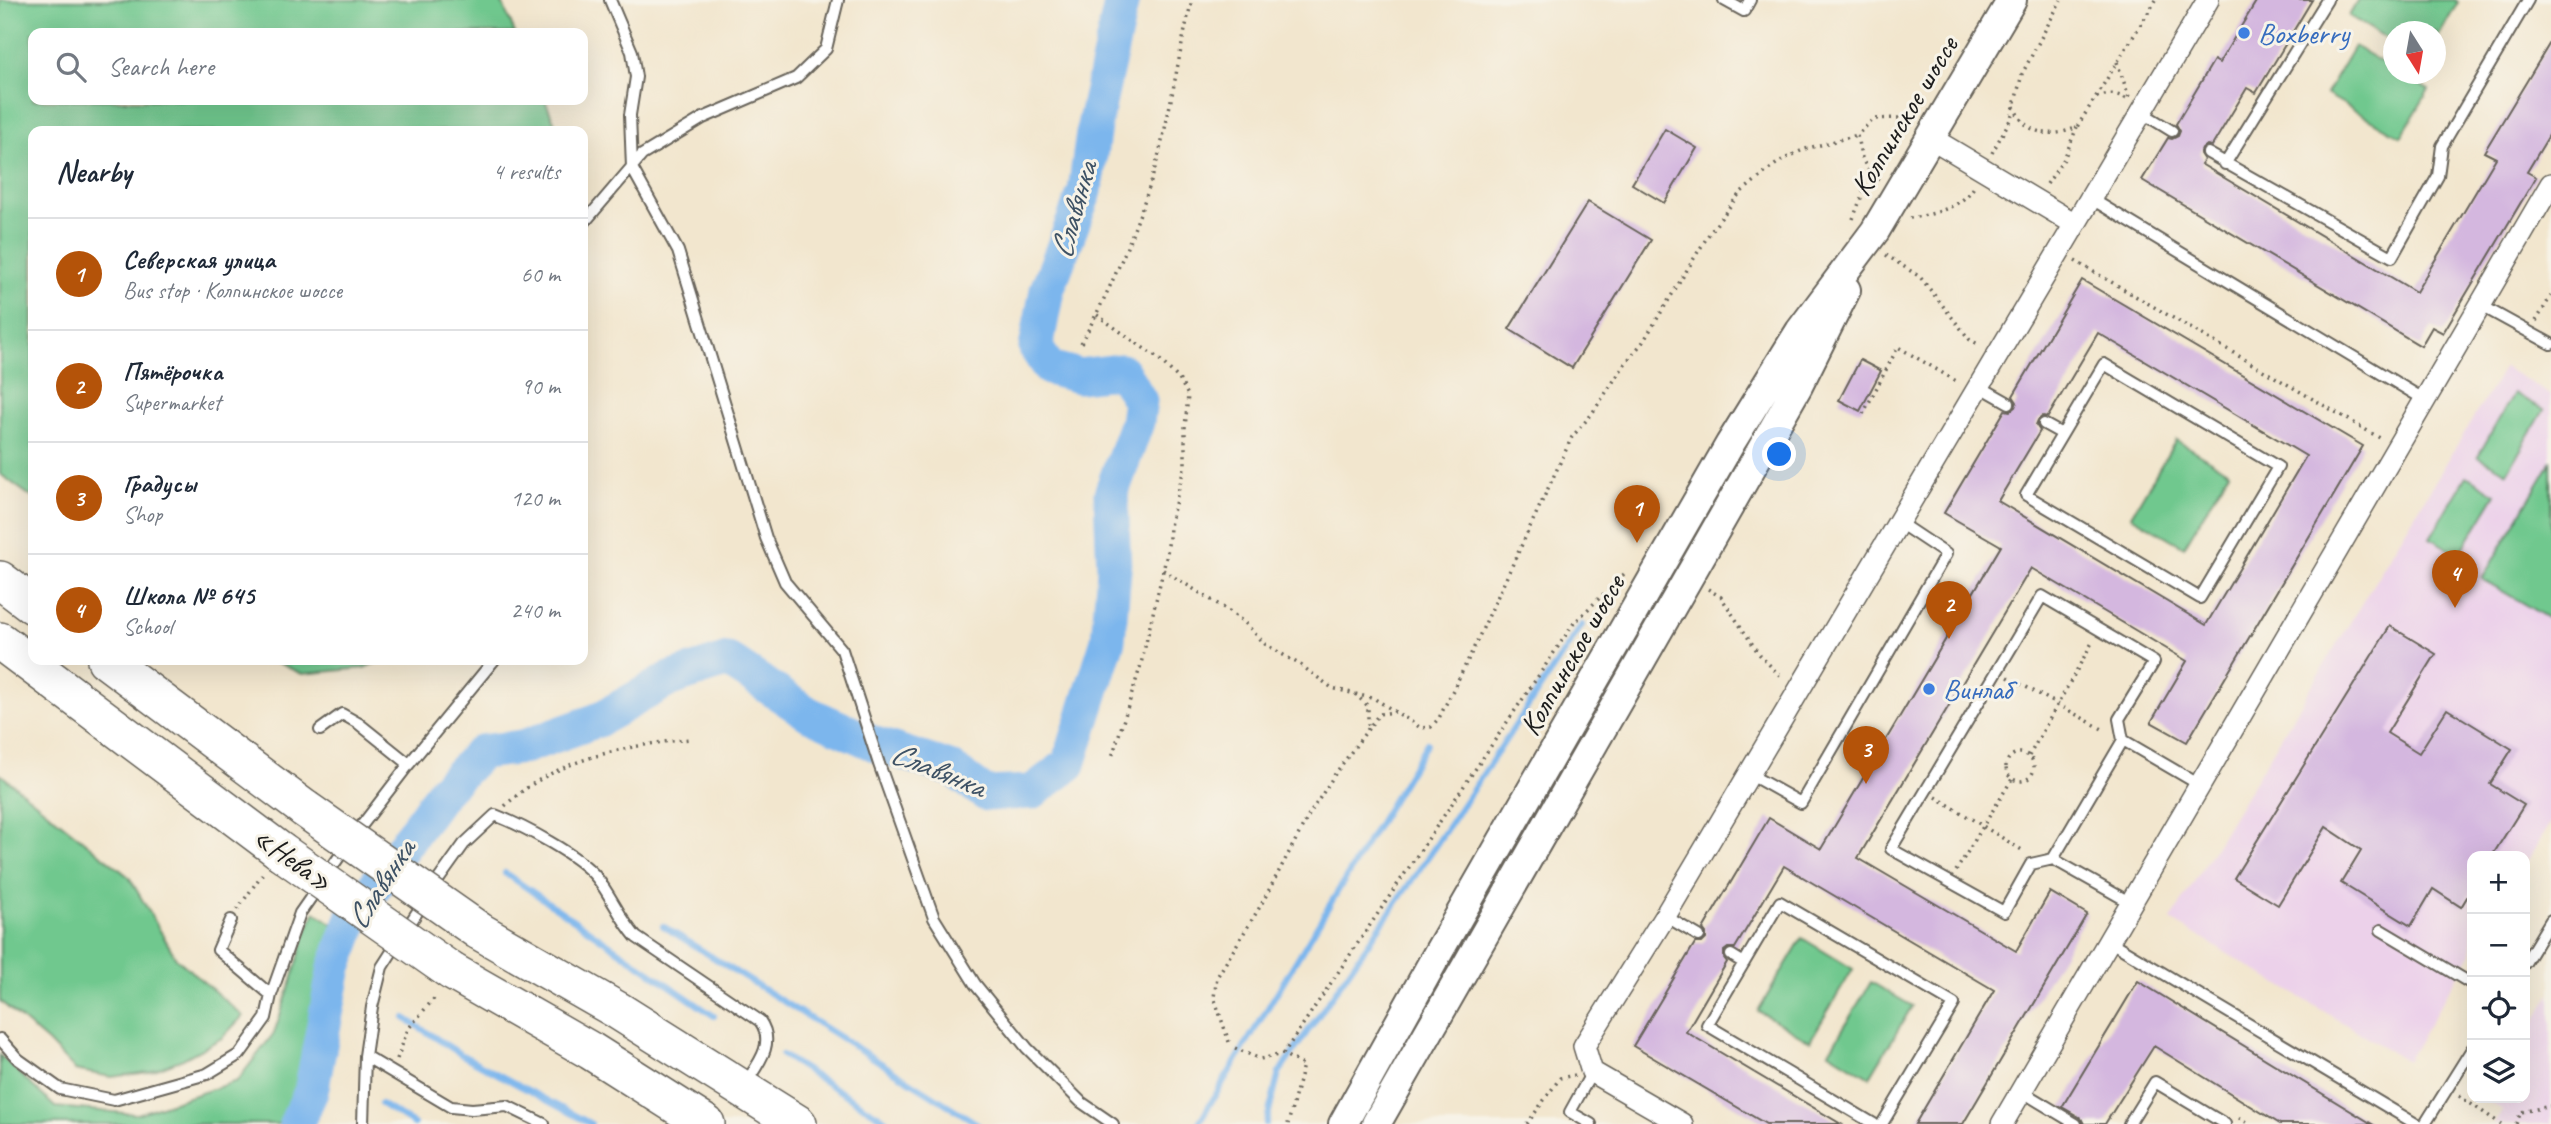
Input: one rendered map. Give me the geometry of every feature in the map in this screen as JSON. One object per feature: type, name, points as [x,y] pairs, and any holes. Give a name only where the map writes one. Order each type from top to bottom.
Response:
[{"type":"highway","points":[[0,580],[28,601]]},
{"type":"highway","name":"«Нева»","points":[[0,641],[28,664]]},
{"type":"highway","name":"«Нева»","points":[[30,665],[272,862],[446,981],[591,1051],[706,1124]]},
{"type":"highway","name":"«Нева»","points":[[113,665],[305,809],[479,931],[617,1010],[798,1124]]},
{"type":"main road","name":"Колпинское шоссе","points":[[1343,1124],[1439,951],[1730,444],[1800,331],[1869,234],[1902,206],[1931,138],[2011,0]]},
{"type":"main road","name":"Колпинское шоссе","points":[[1376,1124],[1798,386],[1869,234]]},
{"type":"street","points":[[1682,1124],[1592,1072],[1584,1046],[1665,916],[2075,224],[2136,107],[2207,0]]},
{"type":"street","points":[[1931,138],[2075,224]]},
{"type":"street","points":[[2002,1124],[2551,184]]},
{"type":"lane","points":[[610,0],[632,52],[636,77],[630,115],[632,168],[678,251],[766,538],[785,582],[842,650],[934,918],[975,984],[1027,1048],[1081,1102],[1113,1124]]},
{"type":"lane","points":[[588,218],[642,156],[703,118],[796,78],[826,49],[838,0]]},
{"type":"lane","points":[[1724,0],[1744,11],[1750,0]]},
{"type":"lane","points":[[2225,164],[2327,0]]},
{"type":"lane","points":[[2208,153],[2392,257],[2438,176],[2442,146],[2528,0]]},
{"type":"lane","points":[[2136,107],[2172,131]]},
{"type":"lane","points":[[2090,198],[2425,400]]},
{"type":"lane","points":[[2480,305],[2551,344]]},
{"type":"lane","points":[[2104,364],[2278,467],[2200,598],[2026,495],[2062,435],[2104,364]]},
{"type":"lane","points":[[1977,389],[2009,403]]},
{"type":"lane","points":[[2044,424],[2062,435]]},
{"type":"lane","points":[[1749,774],[1801,803],[1946,554],[1898,522]]},
{"type":"lane","points":[[2053,859],[2123,740],[2119,719],[2154,662],[2042,596],[1891,849],[2004,912],[2031,864],[2053,859],[2131,903]]},
{"type":"lane","points":[[0,1039],[18,1059],[60,1089],[114,1100],[207,1074],[240,1054],[266,1018],[271,995],[300,913],[353,837],[490,665]]},
{"type":"lane","points":[[320,730],[342,714],[358,723],[409,764]]},
{"type":"lane","points":[[2123,740],[2200,785]]},
{"type":"lane","points":[[363,1124],[365,1056],[372,1007],[382,968],[464,844],[495,816],[517,824],[581,863],[595,875],[624,924],[636,937],[760,1021],[766,1034],[766,1049],[742,1089]]},
{"type":"lane","points":[[1874,1124],[1707,1025],[1780,902],[1954,1004],[1882,1124]]},
{"type":"lane","points":[[1665,916],[1699,936]]},
{"type":"lane","points":[[231,920],[218,950],[271,995]]},
{"type":"lane","points":[[2530,955],[2551,920]]},
{"type":"lane","points":[[2381,930],[2467,981]]},
{"type":"lane","points":[[2109,941],[2416,1124]]},
{"type":"lane","points":[[1731,955],[1744,963]]},
{"type":"lane","points":[[365,1056],[451,1107],[472,1109],[508,1106],[544,1124]]},
{"type":"lane","points":[[2425,1124],[2467,1057]]},
{"type":"lane","points":[[1591,1124],[1570,1112],[1592,1072]]},
{"type":"lane","points":[[2129,1124],[2155,1082],[2225,1124]]},
{"type":"lane","points":[[2021,1091],[2076,1124]]},
{"type":"path","points":[[1081,343],[1111,289],[1145,202],[1192,0]]},
{"type":"path","points":[[1857,135],[1860,156],[1870,173],[1902,206],[1926,216],[1951,206],[1972,191],[2011,118],[2022,74],[2061,0]]},
{"type":"path","points":[[2035,200],[2064,159],[2077,127],[2156,0]]},
{"type":"path","points":[[2117,62],[2136,107]]},
{"type":"path","points":[[2095,98],[2120,94],[2136,107]]},
{"type":"path","points":[[2013,104],[2018,117],[2029,128],[2042,134],[2063,133],[2077,127]]},
{"type":"path","points":[[1163,570],[1229,611],[1265,645],[1302,666],[1332,688],[1375,699],[1424,729],[1432,727],[1439,718],[1572,437],[1643,342],[1709,234],[1740,192],[1780,161],[1805,149],[1857,135],[1874,119],[1898,118],[1931,138]]},
{"type":"path","points":[[1870,173],[1869,234],[1920,277],[1970,340],[1997,355]]},
{"type":"path","points":[[2065,256],[2387,443]]},
{"type":"path","points":[[2529,332],[2551,296]]},
{"type":"path","points":[[1097,315],[1159,359],[1179,379],[1188,395],[1185,464],[1171,520],[1167,554],[1140,668],[1112,757]]},
{"type":"path","points":[[1863,414],[1898,347],[1977,389]]},
{"type":"path","points":[[1283,1054],[1574,623],[1625,573]]},
{"type":"path","points":[[1704,586],[1721,597],[1759,654],[1797,693]]},
{"type":"path","points":[[2029,756],[2099,630]]},
{"type":"path","points":[[1997,671],[2123,740]]},
{"type":"path","points":[[1352,692],[1367,706],[1368,729]]},
{"type":"path","points":[[1229,1042],[1214,997],[1217,977],[1261,905],[1310,815],[1380,714],[1395,712]]},
{"type":"path","points":[[495,816],[535,780],[575,764],[626,749],[690,739]]},
{"type":"path","points":[[2024,753],[2033,760],[2034,771],[2027,780],[2012,779],[2007,774],[2006,763],[2013,754],[2024,753]]},
{"type":"path","points":[[1950,882],[2012,779]]},
{"type":"path","points":[[1926,791],[2040,862]]},
{"type":"path","points":[[240,904],[272,862]]},
{"type":"path","points":[[392,1072],[408,1029],[446,981]]},
{"type":"path","points":[[1235,1048],[1260,1059],[1283,1054],[1303,1065],[1288,1124]]},
{"type":"path","points":[[1527,1124],[1560,1078],[1592,1072]]},
{"type":"path","points":[[2448,1089],[2501,1124]]},
{"type":"path","points":[[2516,1124],[2521,1112],[2551,1106]]},
{"type":"shaded area","points":[[2504,367],[2551,395],[2551,821],[2530,857],[2530,851],[2467,851],[2467,960],[2407,1061],[2171,920]]},
{"type":"shaded area","points":[[2551,994],[2551,1124],[2494,1124],[2503,1110],[2490,1103],[2530,1103],[2530,1029]]},
{"type":"green space","points":[[0,0],[501,0],[513,28],[28,28],[28,105],[547,105],[556,126],[28,126],[28,494],[0,474]]},
{"type":"green space","points":[[2358,0],[2458,2],[2446,23],[2446,21],[2383,21],[2383,36],[2349,16]]},
{"type":"green space","points":[[2354,46],[2383,63],[2383,84],[2418,84],[2429,90],[2401,137],[2326,94]]},
{"type":"green space","points":[[2514,393],[2544,410],[2507,473],[2478,456]]},
{"type":"green space","points":[[2176,440],[2229,472],[2184,547],[2131,516]]},
{"type":"green space","points":[[2551,462],[2551,620],[2482,579]]},
{"type":"green space","points":[[2467,476],[2496,494],[2459,555],[2430,538]]},
{"type":"green space","points":[[283,665],[371,665],[364,668],[302,674]]},
{"type":"green space","points":[[0,774],[129,877],[176,958],[243,1016],[222,1038],[183,1059],[149,1072],[111,1077],[75,1070],[48,1042],[0,1001]]},
{"type":"green space","points":[[315,912],[344,931],[328,964],[298,1097],[279,1124],[0,1124],[0,1055],[55,1107],[137,1114],[237,1081],[274,1033]]},
{"type":"green space","points":[[1802,938],[1853,969],[1810,1041],[1758,1011]]},
{"type":"green space","points":[[1871,982],[1912,1006],[1870,1077],[1829,1052]]},
{"type":"building","points":[[2257,0],[2312,0],[2256,93],[2247,88],[2212,146],[2207,145],[2202,149],[2200,154],[2204,160],[2201,164],[2416,292],[2496,158],[2484,152],[2551,41],[2551,132],[2527,172],[2536,177],[2443,333],[2432,327],[2421,346],[2142,180],[2168,138],[2178,136],[2180,131],[2176,124],[2214,60],[2219,63]]},
{"type":"building","points":[[1665,129],[1697,148],[1664,203],[1632,184]]},
{"type":"building","points":[[1588,202],[1651,240],[1572,368],[1509,329]]},
{"type":"building","points":[[2082,280],[2363,446],[2187,742],[2151,722],[2187,661],[2031,568],[1858,858],[2016,951],[2050,892],[2087,914],[1963,1124],[1915,1124],[1994,990],[1784,866],[1735,948],[1724,951],[1727,962],[1686,1032],[1841,1124],[1766,1124],[1633,1046],[1695,943],[1702,943],[1706,939],[1703,929],[1769,818],[1821,849],[2001,546],[1944,513],[2005,410],[2010,411],[2015,407],[2017,402],[2013,396]],"holes":[[[2098,333],[2306,456],[2206,625],[1998,501],[2040,431],[2036,425],[2038,420],[2043,416],[2048,417]]]},
{"type":"building","points":[[1860,360],[1881,371],[1860,411],[1839,400]]},
{"type":"building","points":[[2390,626],[2436,654],[2387,733],[2419,753],[2447,709],[2512,749],[2490,784],[2524,805],[2495,851],[2467,851],[2467,897],[2461,907],[2433,889],[2411,926],[2341,883],[2361,850],[2326,827],[2278,905],[2234,878]]},
{"type":"building","points":[[2138,981],[2372,1124],[2280,1124],[2154,1046],[2105,1124],[2084,1124],[2081,1118],[2062,1107]]},
{"type":"waterway","name":"Славянка","points":[[296,1124],[311,1092],[335,967],[354,915],[443,791],[481,752],[523,747],[598,720],[670,679],[728,660],[809,714],[875,744],[952,769],[986,794],[1032,792],[1069,764],[1108,640],[1114,570],[1111,494],[1137,422],[1140,401],[1122,371],[1079,376],[1049,368],[1036,348],[1047,290],[1085,191],[1094,126],[1122,0]]},
{"type":"waterway","points":[[1266,1124],[1279,1073],[1432,851],[1582,625]]},
{"type":"waterway","points":[[1198,1124],[1427,743]]},
{"type":"waterway","points":[[505,873],[714,1016]]},
{"type":"waterway","points":[[663,926],[978,1124]]},
{"type":"waterway","points":[[405,1018],[462,1055],[591,1124]]},
{"type":"waterway","points":[[782,1055],[892,1124]]},
{"type":"waterway","points":[[381,1104],[414,1124]]},
{"type":"place","name":"Boxberry","points":[[2244,33]]},
{"type":"place","name":"Северская улица","points":[[1637,543]]},
{"type":"place","name":"Школа № 645","points":[[2455,608]]},
{"type":"place","name":"Пятёрочка","points":[[1949,639]]},
{"type":"place","name":"Винлаб","points":[[1929,689]]},
{"type":"place","name":"Градусы","points":[[1866,784]]}]
